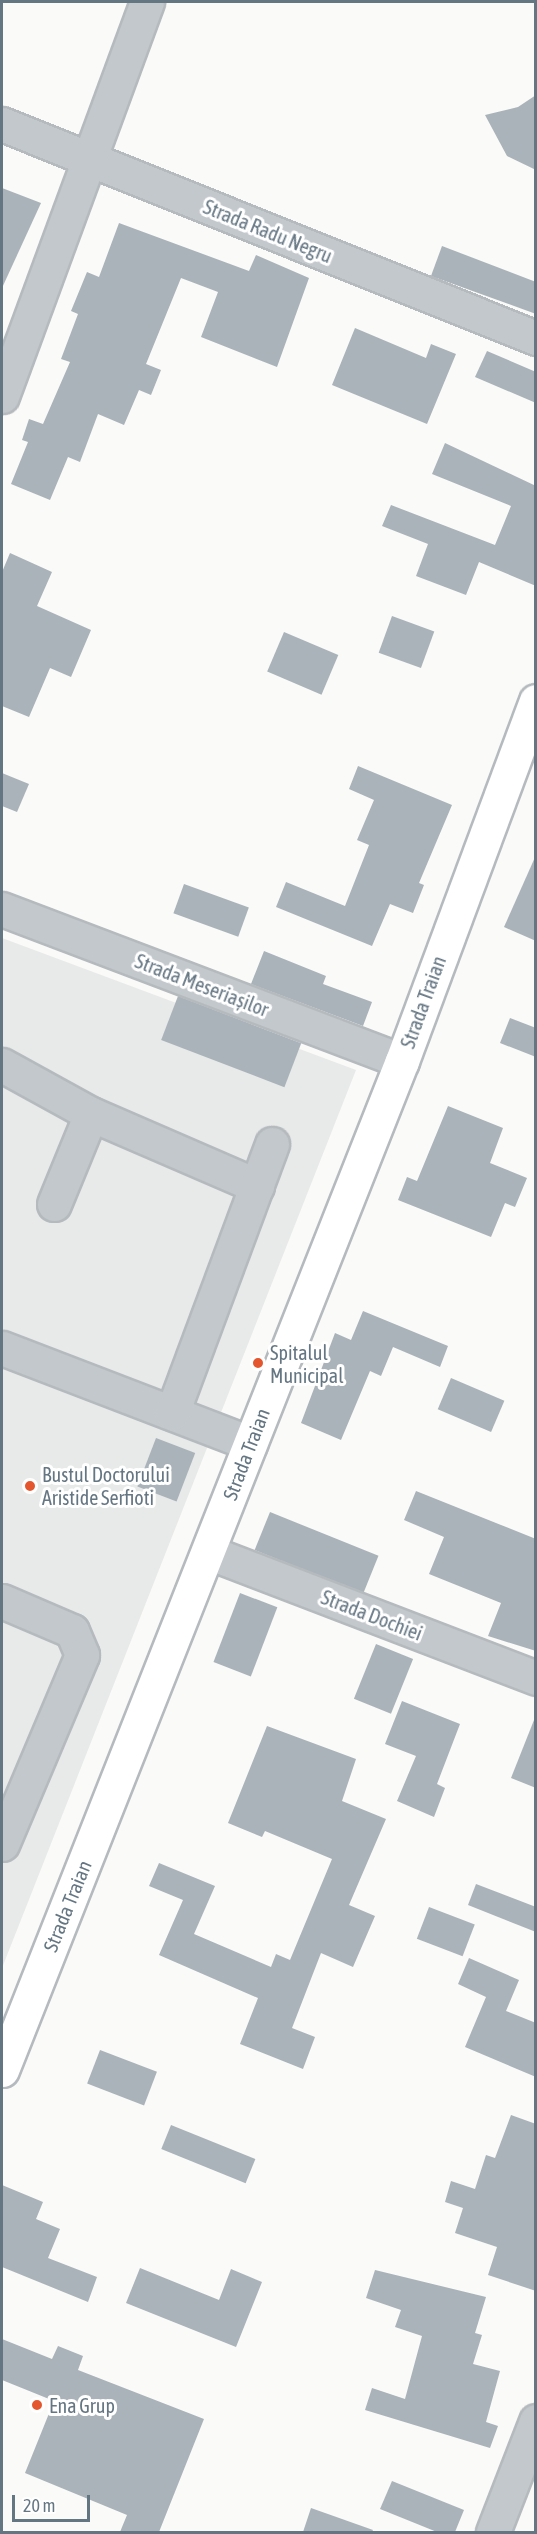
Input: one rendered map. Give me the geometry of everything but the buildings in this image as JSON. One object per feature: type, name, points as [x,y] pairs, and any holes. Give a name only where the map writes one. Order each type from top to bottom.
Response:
[{"type":"main road","name":"Strada Traian","points":[[2,2070],[9,2027],[208,1552],[402,1061],[536,701]]},
{"type":"street","points":[[2,396],[147,2]]},
{"type":"street","name":"Strada Radu Negru","points":[[2,124],[536,338]]},
{"type":"street","name":"Strada Meseriașilor","points":[[2,909],[402,1061]]},
{"type":"street","points":[[2,1065],[91,1114],[257,1186]]},
{"type":"street","points":[[54,1204],[91,1114]]},
{"type":"street","points":[[172,1413],[272,1144]]},
{"type":"street","points":[[4,1357],[172,1413],[250,1443]]},
{"type":"street","name":"Strada Dochiei","points":[[208,1552],[536,1678]]},
{"type":"street","points":[[2,1601],[72,1630],[82,1655],[2,1844]]},
{"type":"street","points":[[493,2532],[536,2421]]},
{"type":"shaded area","points":[[2,938],[356,1070],[2,1968]]},
{"type":"place","name":"Spitalul Municipal","points":[[258,1363]]},
{"type":"place","name":"Bustul Doctorului Aristide Serfioti","points":[[30,1486]]},
{"type":"place","name":"Ena Grup","points":[[37,2405]]}]
